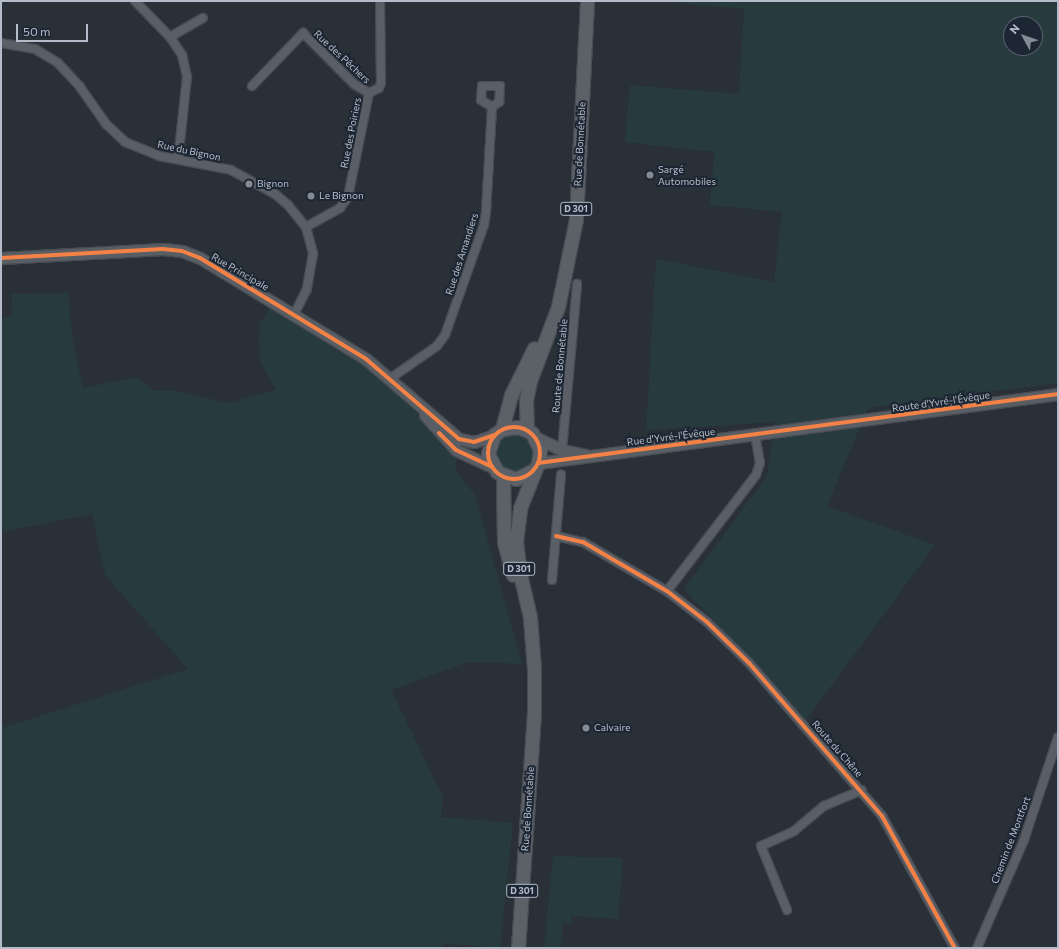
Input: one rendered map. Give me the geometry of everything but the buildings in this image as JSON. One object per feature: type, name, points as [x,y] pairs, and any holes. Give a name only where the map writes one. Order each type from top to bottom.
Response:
[{"type":"main road","name":"Rue de Bonnétable","points":[[561,286],[576,219],[588,1]]},
{"type":"main road","name":"D 301","points":[[498,432],[511,395],[561,286]]},
{"type":"main road","name":"D 301","points":[[531,434],[526,400],[530,381],[558,307],[561,286]]},
{"type":"main road","points":[[515,427],[531,434],[540,450],[536,466],[516,479],[503,476],[492,467],[488,447],[498,432],[515,427]]},
{"type":"main road","name":"D 301","points":[[534,669],[530,617],[520,574],[516,542],[520,508],[536,466]]},
{"type":"main road","name":"D 301","points":[[503,476],[504,542],[522,607],[534,669]]},
{"type":"main road","name":"Rue de Bonnétable","points":[[518,948],[532,759],[534,669]]},
{"type":"street","points":[[135,1],[170,37],[182,55],[187,78],[178,160]]},
{"type":"street","name":"Rue des Poiriers","points":[[306,227],[340,208],[348,198],[369,93],[379,88],[381,83],[380,1]]},
{"type":"street","points":[[170,37],[203,18]]},
{"type":"street","name":"Rue des Pêchers","points":[[252,86],[303,33],[354,84],[369,93]]},
{"type":"street","name":"Rue du Bignon","points":[[1,43],[22,46],[47,55],[70,74],[115,134],[141,151],[231,170],[257,183],[288,205],[306,227],[312,247],[312,264],[306,289],[295,314]]},
{"type":"street","name":"Rue des Amandiers","points":[[391,378],[437,346],[445,335],[484,225],[492,108]]},
{"type":"street","name":"Rue Principale","points":[[1,258],[145,250],[182,251],[200,258],[347,346],[391,378],[416,401]]},
{"type":"street","name":"Route de Bonnétable","points":[[562,450],[577,284]]},
{"type":"street","name":"Route d'Yvré-l'Évêque","points":[[755,436],[1058,394]]},
{"type":"street","points":[[416,401],[459,439],[474,442],[498,432]]},
{"type":"street","points":[[416,401],[450,446],[492,467]]},
{"type":"street","points":[[531,434],[562,450],[589,455]]},
{"type":"street","points":[[667,591],[756,475],[760,464],[755,436]]},
{"type":"street","name":"Rue d'Yvré-l'Évêque","points":[[589,455],[755,436]]},
{"type":"street","points":[[536,466],[589,455]]},
{"type":"street","points":[[552,580],[561,474]]},
{"type":"street","name":"Route du Chêne","points":[[556,536],[583,542],[667,591],[707,622],[749,663],[862,790],[899,844],[955,948]]},
{"type":"street","name":"Chemin de Montfort","points":[[977,948],[1024,840],[1058,737]]},
{"type":"street","points":[[787,910],[761,846],[794,831],[824,806],[862,790]]},
{"type":"green space","points":[[656,1],[1058,1],[1058,383],[868,408],[827,506],[935,545],[806,720],[684,589],[767,476],[775,422],[646,430],[656,259],[774,282],[782,212],[710,205],[714,152],[625,142],[630,85],[739,94],[744,9]]},
{"type":"green space","points":[[68,293],[73,341],[83,388],[138,377],[152,390],[176,391],[229,403],[276,390],[261,363],[259,343],[260,323],[277,298],[339,337],[407,384],[458,433],[456,472],[475,495],[522,664],[468,662],[391,690],[443,797],[441,817],[513,823],[500,948],[443,943],[443,948],[1,948],[1,721],[5,727],[188,669],[105,575],[92,514],[1,532],[1,318],[11,316],[12,294]]},
{"type":"green space","points":[[518,432],[525,435],[531,441],[534,452],[533,460],[525,469],[518,472],[510,472],[503,469],[495,460],[494,448],[497,441],[506,433]]},
{"type":"green space","points":[[553,856],[623,858],[618,919],[571,916],[571,923],[563,923],[561,948],[544,948]]},
{"type":"cycle path","points":[[1,258],[163,249],[182,251],[200,258],[366,359],[459,439],[474,442],[494,435]]},
{"type":"cycle path","points":[[538,463],[1058,394]]},
{"type":"cycle path","points":[[514,427],[528,431],[536,439],[540,453],[536,467],[528,475],[514,479],[500,475],[492,467],[488,453],[492,439],[500,431],[514,427]]},
{"type":"cycle path","points":[[439,433],[456,450],[492,467]]},
{"type":"cycle path","points":[[556,536],[583,542],[667,591],[707,622],[749,663],[882,816],[955,948]]},
{"type":"place","name":"Sargé Automobiles","points":[[650,175]]},
{"type":"place","name":"Bignon","points":[[249,184]]},
{"type":"place","name":"Le Bignon","points":[[311,196]]},
{"type":"place","name":"Calvaire","points":[[586,728]]}]
